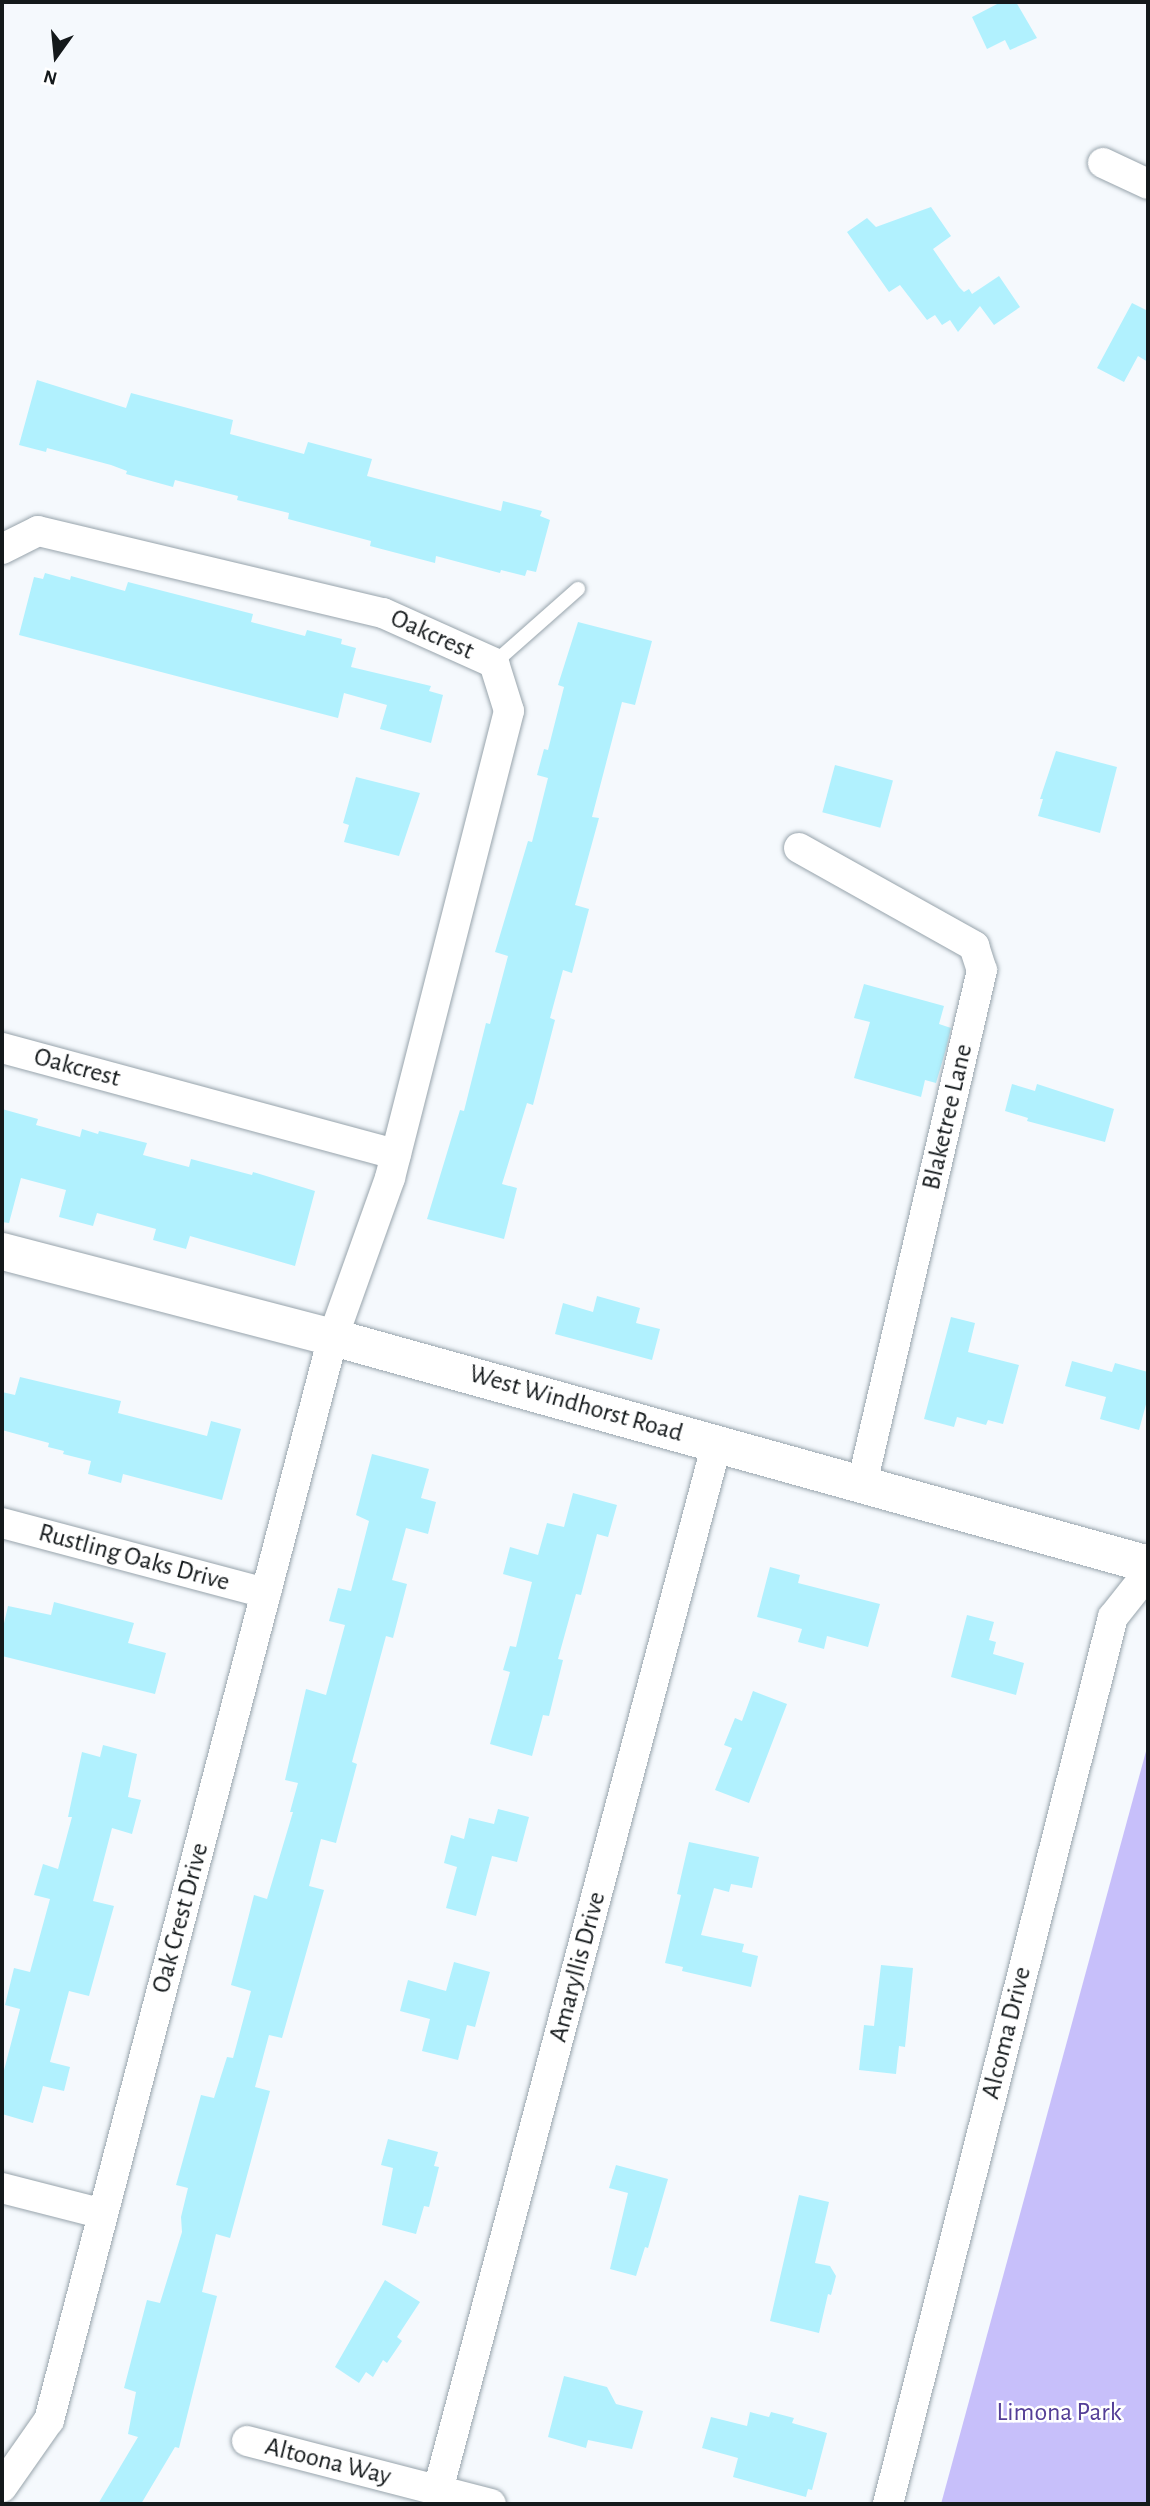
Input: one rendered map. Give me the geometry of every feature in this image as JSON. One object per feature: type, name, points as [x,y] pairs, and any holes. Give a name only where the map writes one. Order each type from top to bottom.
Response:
[{"type":"street","points":[[1103,163],[1148,184]]},
{"type":"street","name":"Oakcrest","points":[[2,549],[38,531],[383,612],[494,663],[509,710],[396,1154],[333,1337]]},
{"type":"street","name":"Blaketree Lane","points":[[799,848],[974,946],[982,970],[862,1484]]},
{"type":"street","name":"Oakcrest","points":[[2,1048],[396,1154]]},
{"type":"street","name":"West Windhorst Road","points":[[2,1251],[333,1337],[1148,1564]]},
{"type":"street","name":"Oak Crest Drive","points":[[2,2487],[48,2420],[333,1337]]},
{"type":"street","name":"Amaryllis Drive","points":[[438,2490],[717,1443]]},
{"type":"street","name":"Rustling Oaks Drive","points":[[2,1523],[266,1593]]},
{"type":"street","name":"Alcoma Drive","points":[[888,2504],[1113,1617],[1148,1573]]},
{"type":"street","points":[[2,2188],[103,2214]]},
{"type":"street","name":"Altoona Way","points":[[247,2441],[491,2504]]},
{"type":"lane","points":[[494,663],[578,589]]},
{"type":"green space","name":"Limona Park","points":[[1148,1744],[1148,2504],[941,2504]]},
{"type":"building","points":[[1001,2],[1016,2],[1037,38],[1010,50],[1005,40],[987,49],[972,17]]},
{"type":"building","points":[[931,207],[951,236],[933,249],[959,287],[964,292],[969,289],[972,294],[999,276],[1020,307],[994,325],[980,306],[958,332],[950,320],[942,325],[935,315],[927,320],[900,285],[889,292],[847,232],[867,218],[876,227]]},
{"type":"building","points":[[1132,303],[1148,311],[1148,362],[1138,356],[1124,382],[1097,368]]},
{"type":"building","points":[[37,380],[126,408],[131,393],[233,420],[230,434],[304,454],[308,442],[372,459],[367,476],[501,511],[503,501],[542,511],[540,516],[550,520],[536,572],[527,570],[525,576],[501,570],[500,573],[436,556],[435,563],[370,546],[371,541],[288,519],[289,513],[237,500],[238,496],[175,480],[173,487],[126,474],[127,471],[111,465],[47,448],[46,452],[19,445]]},
{"type":"building","points":[[45,573],[70,580],[71,576],[125,591],[128,582],[253,614],[251,622],[305,636],[307,630],[342,639],[341,644],[356,648],[351,667],[431,686],[429,691],[443,695],[431,743],[380,729],[387,705],[344,693],[338,718],[19,635],[34,577],[43,579]]},
{"type":"building","points":[[578,622],[652,641],[635,705],[622,702],[592,817],[599,818],[575,905],[589,909],[572,973],[563,970],[550,1018],[555,1020],[533,1105],[527,1103],[502,1184],[517,1188],[504,1239],[427,1219],[460,1110],[464,1111],[486,1023],[490,1024],[508,956],[495,952],[528,841],[532,842],[548,778],[537,775],[544,749],[548,750],[564,687],[558,685]]},
{"type":"building","points":[[1056,751],[1117,767],[1100,833],[1038,816],[1043,799],[1040,799]]},
{"type":"building","points":[[835,765],[893,781],[880,828],[822,812]]},
{"type":"building","points":[[356,777],[420,793],[399,856],[344,842],[349,825],[343,823]]},
{"type":"building","points":[[864,984],[944,1006],[939,1024],[951,1028],[946,1049],[936,1083],[925,1080],[921,1097],[854,1078],[870,1022],[854,1018]]},
{"type":"building","points":[[1012,1084],[1035,1091],[1037,1084],[1114,1109],[1105,1142],[1027,1121],[1028,1118],[1005,1111]]},
{"type":"building","points":[[2,1109],[38,1119],[36,1125],[80,1137],[82,1129],[147,1143],[143,1155],[189,1167],[191,1159],[252,1175],[253,1172],[315,1191],[295,1266],[190,1236],[186,1249],[153,1240],[156,1229],[97,1213],[93,1226],[59,1217],[66,1190],[21,1178],[9,1223],[2,1222]]},
{"type":"building","points":[[597,1296],[640,1308],[636,1323],[660,1329],[652,1360],[555,1334],[563,1303],[593,1312]]},
{"type":"building","points":[[951,1317],[975,1323],[968,1352],[1019,1365],[1003,1424],[988,1420],[986,1425],[957,1417],[954,1427],[924,1419]]},
{"type":"building","points":[[1072,1361],[1112,1372],[1115,1363],[1148,1372],[1148,1397],[1139,1430],[1100,1419],[1106,1397],[1065,1386]]},
{"type":"building","points":[[20,1377],[121,1401],[118,1413],[207,1436],[211,1421],[241,1429],[222,1500],[123,1474],[121,1483],[88,1474],[91,1461],[63,1454],[64,1451],[48,1447],[49,1443],[2,1430],[2,1392],[15,1395]]},
{"type":"building","points":[[372,1454],[429,1469],[421,1498],[436,1502],[428,1534],[406,1528],[392,1580],[407,1584],[393,1638],[386,1636],[352,1762],[357,1764],[336,1843],[321,1839],[309,1886],[324,1890],[282,2038],[269,2035],[255,2087],[270,2091],[230,2238],[216,2234],[202,2292],[217,2296],[179,2448],[175,2447],[141,2504],[98,2504],[138,2437],[128,2434],[136,2392],[124,2388],[147,2300],[160,2303],[182,2232],[181,2217],[188,2188],[176,2185],[201,2095],[214,2098],[227,2057],[233,2058],[251,1991],[231,1985],[254,1895],[267,1899],[293,1812],[290,1812],[298,1783],[285,1780],[306,1689],[326,1695],[345,1625],[329,1621],[338,1588],[351,1591],[369,1521],[356,1515]]},
{"type":"building","points":[[573,1493],[617,1505],[608,1537],[597,1534],[581,1595],[576,1594],[558,1659],[563,1660],[549,1716],[543,1715],[532,1756],[490,1744],[510,1672],[503,1670],[510,1646],[516,1647],[532,1582],[503,1574],[510,1547],[538,1555],[547,1523],[564,1527]]},
{"type":"building","points":[[770,1567],[800,1575],[798,1583],[880,1604],[868,1647],[827,1636],[824,1649],[798,1642],[802,1629],[757,1617]]},
{"type":"building","points":[[54,1602],[134,1623],[128,1643],[166,1653],[155,1694],[2,1656],[2,1632],[8,1606],[51,1615]]},
{"type":"building","points":[[967,1615],[994,1622],[989,1640],[996,1642],[993,1654],[1024,1663],[1016,1695],[951,1677]]},
{"type":"building","points":[[753,1691],[787,1704],[749,1803],[715,1790],[732,1748],[724,1745],[735,1718],[742,1721]]},
{"type":"building","points":[[103,1745],[137,1754],[128,1797],[141,1800],[132,1834],[112,1828],[93,1901],[114,1906],[89,1996],[69,1991],[50,2062],[70,2067],[64,2091],[43,2086],[33,2123],[2,2114],[2,2078],[20,2009],[5,2005],[14,1968],[30,1972],[50,1899],[34,1895],[43,1864],[58,1869],[72,1817],[68,1817],[82,1752],[100,1757]]},
{"type":"building","points":[[498,1809],[529,1817],[517,1862],[492,1856],[476,1916],[446,1908],[457,1867],[444,1863],[451,1835],[464,1839],[469,1818],[494,1824]]},
{"type":"building","points":[[689,1842],[759,1857],[752,1888],[731,1884],[729,1892],[714,1888],[701,1935],[744,1944],[742,1952],[758,1956],[751,1987],[682,1971],[683,1967],[665,1963],[681,1895],[677,1894]]},
{"type":"building","points":[[454,1962],[490,1972],[475,2027],[467,2025],[458,2060],[422,2051],[430,2019],[400,2011],[408,1980],[446,1991]]},
{"type":"building","points":[[881,1965],[913,1968],[905,2047],[899,2046],[896,2074],[859,2070],[864,2025],[874,2026]]},
{"type":"building","points":[[388,2139],[438,2152],[434,2166],[439,2167],[429,2207],[424,2206],[416,2234],[382,2225],[393,2168],[381,2165]]},
{"type":"building","points":[[616,2165],[668,2179],[648,2248],[645,2247],[636,2276],[610,2269],[628,2193],[609,2188]]},
{"type":"building","points":[[799,2195],[829,2202],[815,2263],[830,2266],[836,2276],[831,2295],[828,2294],[819,2333],[770,2321]]},
{"type":"building","points":[[385,2280],[420,2302],[397,2337],[402,2341],[387,2363],[383,2360],[373,2377],[366,2372],[359,2383],[335,2367]]},
{"type":"building","points":[[564,2376],[607,2387],[616,2404],[643,2411],[632,2449],[588,2440],[586,2448],[548,2437]]},
{"type":"building","points":[[750,2412],[769,2417],[771,2412],[794,2418],[792,2423],[827,2433],[812,2490],[808,2489],[806,2497],[733,2477],[738,2458],[702,2448],[711,2417],[747,2426]]}]
